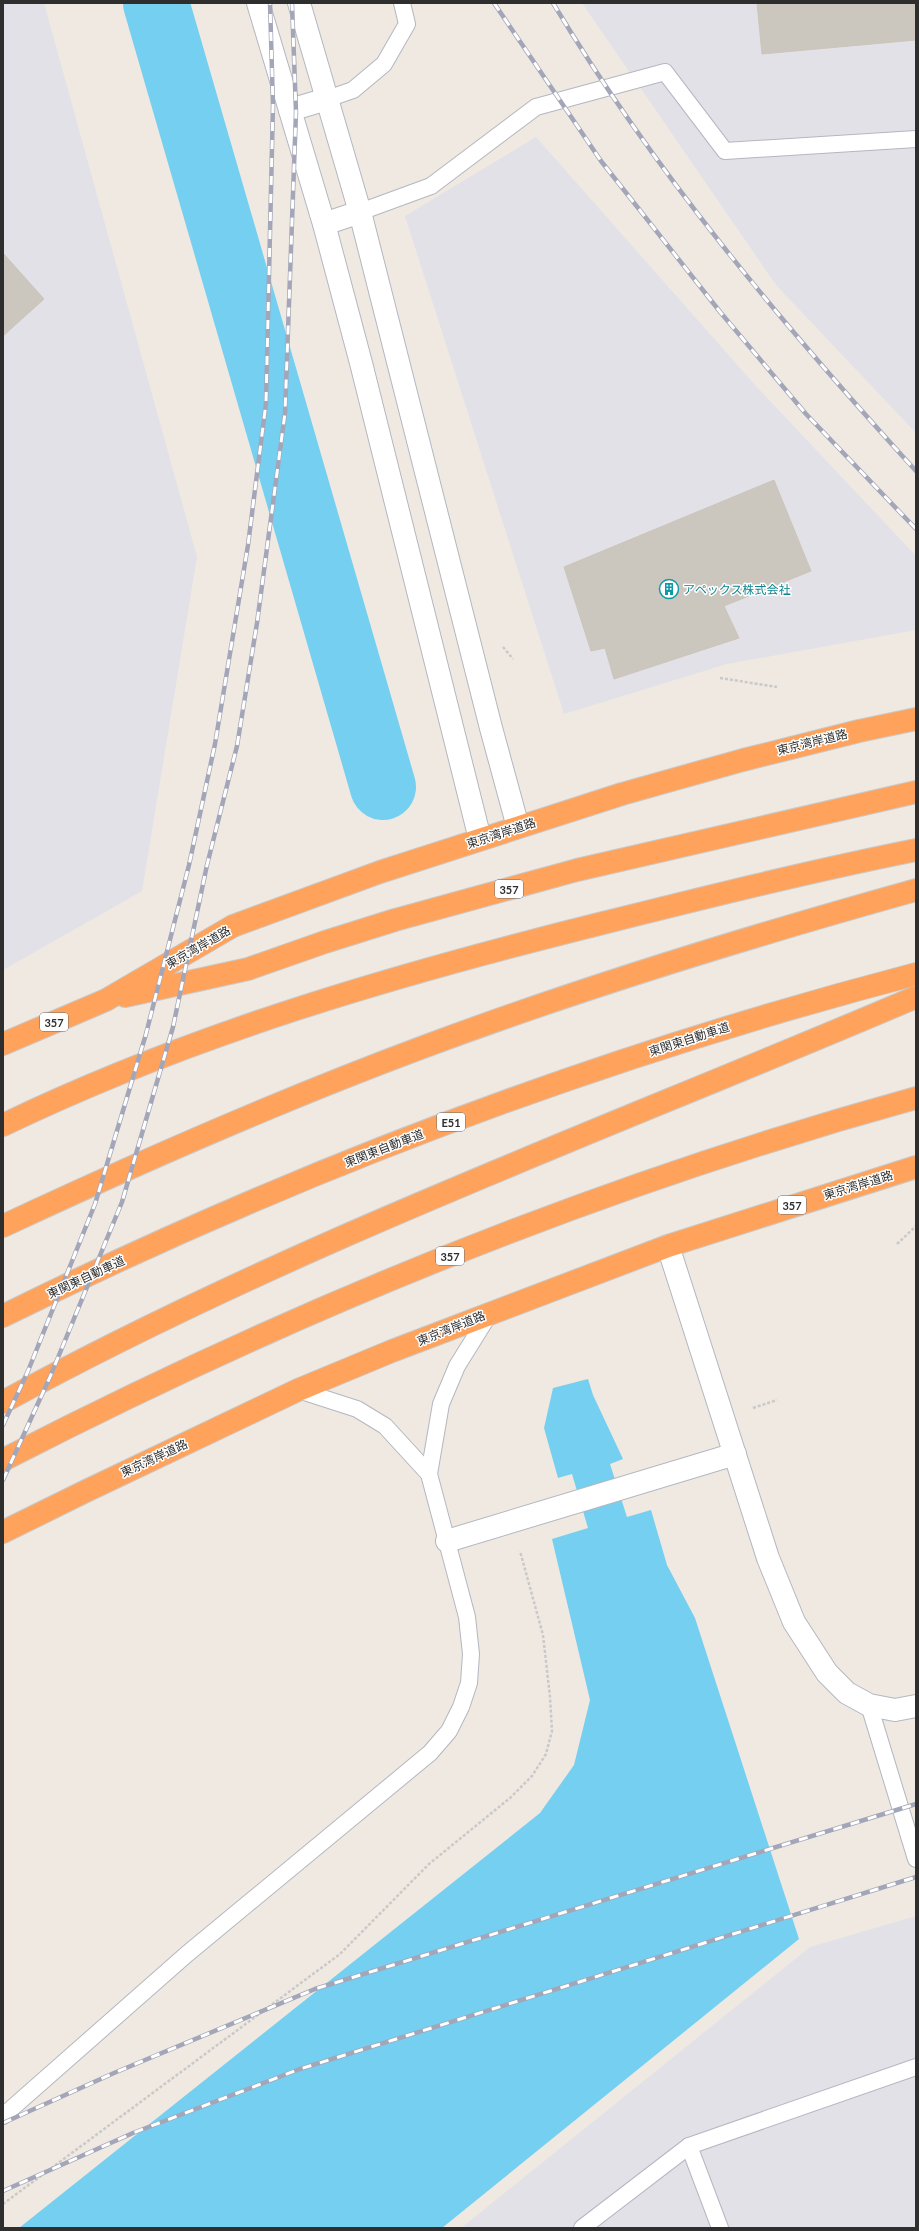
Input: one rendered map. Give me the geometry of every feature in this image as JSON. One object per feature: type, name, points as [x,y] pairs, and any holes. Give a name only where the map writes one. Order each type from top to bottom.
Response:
[{"type":"highway","name":"東京湾岸道路","points":[[3,1044],[106,1000],[232,926],[380,872],[622,794],[743,760],[916,719]]},
{"type":"highway","name":"東京湾岸道路","points":[[106,1000],[248,969],[325,942],[395,920],[576,870],[916,792]]},
{"type":"highway","points":[[3,1125],[114,1074],[202,1041],[427,968],[686,902],[837,866],[916,850]]},
{"type":"highway","points":[[3,1226],[193,1139],[426,1046],[552,1001],[701,952],[916,890]]},
{"type":"highway","name":"東関東自動車道","points":[[3,1316],[227,1212],[336,1167],[457,1120],[578,1076],[724,1028],[916,974]]},
{"type":"highway","points":[[3,1402],[92,1353],[288,1260],[515,1162],[665,1102],[916,997]]},
{"type":"highway","name":"357","points":[[3,1460],[157,1383],[276,1328],[471,1247],[627,1189],[854,1116],[916,1098]]},
{"type":"highway","name":"東京湾岸道路","points":[[3,1532],[298,1390],[490,1313],[668,1246],[916,1167]]},
{"type":"street","points":[[258,3],[324,224],[361,363],[480,839]]},
{"type":"street","points":[[299,3],[360,212],[491,728],[518,827]]},
{"type":"street","points":[[290,110],[327,99]]},
{"type":"street","points":[[324,224],[360,212]]},
{"type":"street","points":[[668,1246],[768,1558],[794,1622],[827,1673],[847,1693],[869,1705],[895,1710],[916,1706]]},
{"type":"street","points":[[447,1541],[735,1454]]},
{"type":"lane","points":[[327,99],[352,90],[384,64],[407,24],[402,3]]},
{"type":"lane","points":[[360,212],[431,186],[536,107],[665,72],[725,151],[916,139]]},
{"type":"lane","points":[[3,2116],[193,1949],[430,1753],[449,1731],[461,1707],[469,1683],[471,1654],[467,1617],[429,1474],[440,1404],[456,1366],[490,1313]]},
{"type":"lane","points":[[298,1390],[357,1409],[385,1426],[429,1474]]},
{"type":"lane","points":[[869,1705],[916,1858]]},
{"type":"lane","points":[[582,2228],[689,2146],[916,2067]]},
{"type":"lane","points":[[689,2146],[720,2228]]},
{"type":"path","points":[[498,641],[513,659]]},
{"type":"path","points":[[720,678],[777,687]]},
{"type":"path","points":[[897,1244],[916,1226]]},
{"type":"path","points":[[3,2204],[340,1954],[429,1864],[510,1798],[532,1776],[546,1754],[552,1731],[550,1697],[543,1635],[512,1522]]},
{"type":"shaded area","points":[[3,3],[44,3],[197,557],[142,891],[3,970]]},
{"type":"shaded area","points":[[582,3],[916,3],[916,433],[776,285]]},
{"type":"shaded area","points":[[536,137],[755,385],[916,556],[916,630],[727,664],[564,714],[405,216]]},
{"type":"shaded area","points":[[916,1916],[916,2228],[461,2228],[810,1947]]},
{"type":"water","points":[[588,1379],[593,1395],[623,1459],[610,1464],[627,1517],[651,1510],[667,1565],[695,1618],[799,1939],[442,2228],[19,2228],[540,1813],[574,1765],[590,1700],[552,1539],[588,1528],[572,1474],[558,1478],[544,1428],[553,1388]]},
{"type":"building","points":[[757,3],[916,3],[916,40],[762,54]]},
{"type":"building","points":[[3,253],[44,299],[3,336]]},
{"type":"building","name":"アペックス株式会社","points":[[774,480],[811,571],[724,606],[739,638],[614,679],[605,648],[591,651],[564,567]]},
{"type":"waterway","points":[[156,3],[383,787]]},
{"type":"railway","points":[[3,1425],[28,1371],[95,1204],[146,1034],[189,865],[215,744],[248,545],[266,403],[273,105],[270,3]]},
{"type":"railway","points":[[3,1480],[50,1377],[122,1202],[173,1027],[207,865],[237,746],[257,623],[285,413],[296,112],[292,3]]},
{"type":"railway","points":[[494,3],[601,161],[721,313],[806,414],[916,529]]},
{"type":"railway","points":[[553,3],[592,66],[634,127],[723,246],[770,304],[866,416],[916,471]]},
{"type":"railway","points":[[3,2123],[114,2073],[315,1989],[916,1804]]},
{"type":"railway","points":[[3,2191],[133,2133],[300,2069],[916,1877]]},
{"type":"place","name":"アペックス株式会社","points":[[669,589]]}]
